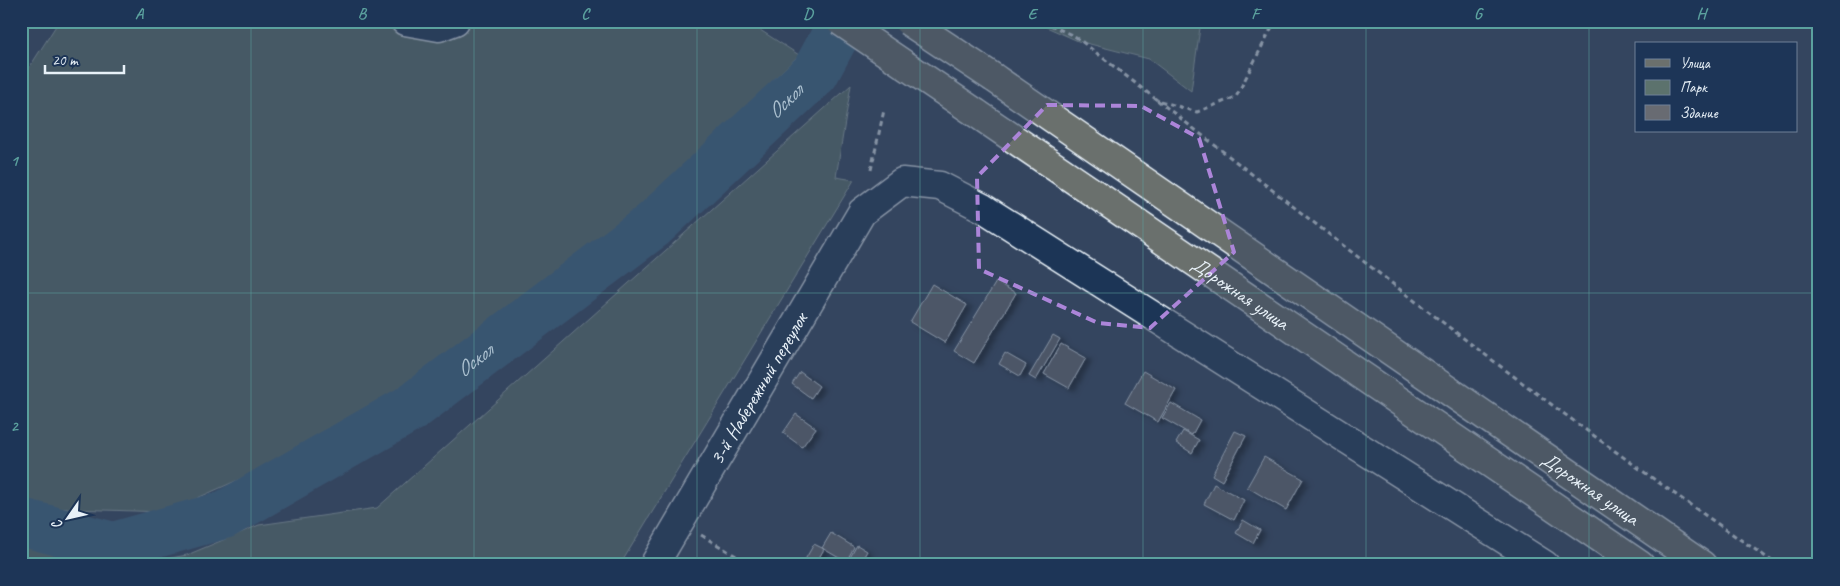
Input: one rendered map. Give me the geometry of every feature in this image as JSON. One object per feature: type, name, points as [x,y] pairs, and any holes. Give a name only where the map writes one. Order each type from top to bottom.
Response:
[{"type":"main road","name":"Дорожная улица","points":[[840,21],[1640,565]]},
{"type":"main road","name":"Дорожная улица","points":[[908,21],[994,78],[1702,565]]},
{"type":"street","points":[[405,21],[439,27],[455,21]]},
{"type":"street","points":[[862,212],[902,182],[940,186],[983,208],[1545,565]]},
{"type":"street","name":"3-й Набережный переулок","points":[[654,565],[862,212]]},
{"type":"path","points":[[1042,21],[1076,37],[1455,332],[1684,502],[1778,565]]},
{"type":"path","points":[[1157,100],[1197,112],[1236,96],[1276,21]]},
{"type":"path","points":[[862,212],[884,110]]},
{"type":"path","points":[[679,522],[751,565]]},
{"type":"highlighted area","points":[[1047,105],[1141,106],[1199,138],[1234,252],[1150,328],[1098,323],[979,269],[977,177]]},
{"type":"green space","points":[[59,21],[746,21],[799,55],[611,239],[448,361],[319,444],[166,512],[41,508],[21,496],[21,66],[29,68]]},
{"type":"green space","points":[[1033,21],[1201,21],[1191,91],[1149,59],[1078,41]]},
{"type":"green space","points":[[851,85],[836,177],[854,180],[620,565],[134,565],[187,555],[259,525],[377,508]]},
{"type":"green space","points":[[21,541],[97,565],[21,565]]},
{"type":"building","points":[[996,282],[1016,293],[974,363],[954,351]]},
{"type":"building","points":[[932,284],[967,305],[945,343],[910,322]]},
{"type":"building","points":[[1053,335],[1060,339],[1036,380],[1029,376]]},
{"type":"building","points":[[1061,344],[1086,358],[1069,388],[1044,374]]},
{"type":"building","points":[[1005,353],[1026,365],[1020,376],[999,364]]},
{"type":"building","points":[[1143,371],[1176,390],[1158,422],[1125,403]]},
{"type":"building","points":[[800,372],[819,386],[811,398],[792,384]]},
{"type":"building","points":[[1171,403],[1200,420],[1192,435],[1162,418]]},
{"type":"building","points":[[796,414],[816,428],[802,447],[783,433]]},
{"type":"building","points":[[1183,431],[1199,440],[1192,453],[1176,443]]},
{"type":"building","points":[[1235,431],[1246,436],[1222,481],[1212,475]]},
{"type":"building","points":[[1264,457],[1303,479],[1286,510],[1247,487]]},
{"type":"building","points":[[1214,484],[1244,500],[1234,520],[1204,504]]},
{"type":"building","points":[[1243,520],[1260,530],[1253,543],[1236,533]]},
{"type":"building","points":[[831,533],[854,547],[846,562],[822,548]]},
{"type":"building","points":[[814,544],[824,549],[815,565],[802,565]]},
{"type":"building","points":[[857,545],[867,551],[859,565],[846,565]]},
{"type":"waterway","name":"Оскол","points":[[21,522],[113,546],[224,515],[411,408],[653,225],[815,73],[843,21]]}]
